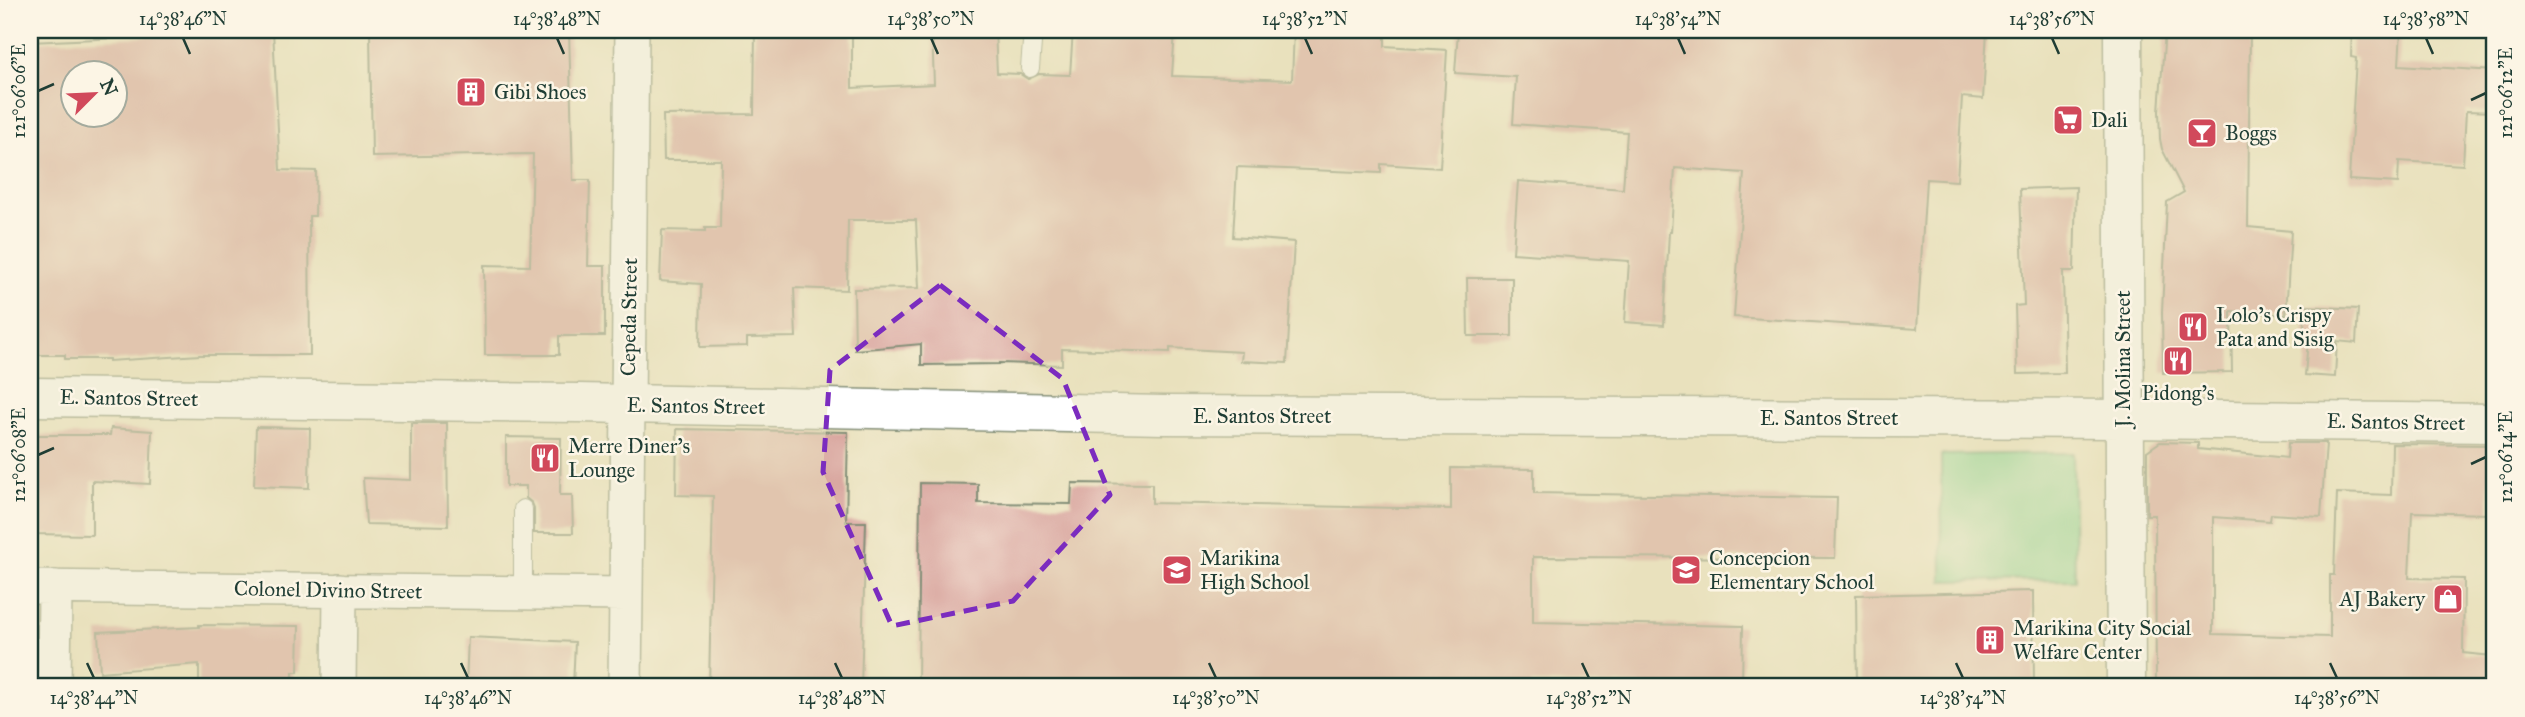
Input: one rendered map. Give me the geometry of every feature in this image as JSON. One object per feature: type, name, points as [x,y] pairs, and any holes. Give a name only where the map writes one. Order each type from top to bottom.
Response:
[{"type":"street","name":"Cepeda Street","points":[[625,687],[632,30]]},
{"type":"street","name":"J. Molina Street","points":[[2123,30],[2126,687]]},
{"type":"street","name":"E. Santos Street","points":[[30,397],[628,404],[1164,415],[2495,423]]},
{"type":"street","name":"Colonel Divino Street","points":[[43,587],[626,594]]},
{"type":"street","points":[[43,587],[54,687]]},
{"type":"street","points":[[340,590],[340,687]]},
{"type":"lane","points":[[1030,68],[1033,30]]},
{"type":"lane","points":[[523,509],[523,593]]},
{"type":"highlighted area","points":[[940,285],[1063,379],[1110,495],[1013,601],[892,626],[823,472],[830,370]]},
{"type":"green space","points":[[2073,453],[2075,580],[1942,581],[1941,455]]},
{"type":"building","points":[[163,30],[273,30],[280,170],[316,171],[315,216],[309,216],[310,355],[200,355],[109,361],[65,359],[65,355],[30,355],[30,42],[163,36]]},
{"type":"building","name":"Gibi Shoes","points":[[370,30],[569,30],[573,180],[590,180],[588,266],[605,266],[605,336],[559,336],[559,355],[485,355],[484,265],[530,266],[533,154],[372,157]]},
{"type":"building","points":[[755,30],[852,30],[852,88],[934,84],[932,30],[995,30],[997,73],[1020,74],[1028,79],[1039,74],[1070,75],[1073,30],[1175,30],[1172,76],[1292,80],[1294,30],[1385,30],[1385,46],[1447,50],[1440,168],[1381,164],[1381,173],[1237,167],[1233,237],[1294,242],[1287,363],[1241,361],[1242,352],[1170,348],[1170,352],[1062,349],[1062,365],[921,365],[921,344],[855,350],[854,289],[919,288],[916,220],[848,220],[847,290],[794,288],[796,337],[747,338],[747,346],[700,347],[701,284],[660,281],[662,230],[705,231],[705,228],[720,228],[721,160],[664,160],[663,115],[754,114]]},
{"type":"building","points":[[1458,30],[1987,30],[1983,99],[1962,97],[1957,181],[1926,179],[1917,329],[1734,317],[1744,173],[1675,168],[1664,325],[1625,322],[1629,261],[1513,253],[1518,181],[1623,189],[1627,132],[1513,124],[1516,77],[1455,73]]},
{"type":"building","points":[[2165,30],[2250,30],[2248,227],[2291,231],[2286,315],[2231,311],[2232,372],[2163,373],[2162,312],[2167,202],[2184,192],[2162,149],[2160,139],[2159,111]]},
{"type":"building","points":[[2352,30],[2401,30],[2399,65],[2495,71],[2495,112],[2466,111],[2463,165],[2399,161],[2398,183],[2349,180],[2356,58],[2351,57]]},
{"type":"building","points":[[2076,187],[2074,271],[2063,271],[2065,373],[2017,374],[2015,306],[2024,305],[2020,189]]},
{"type":"building","points":[[1467,278],[1512,278],[1512,336],[1468,336]]},
{"type":"building","points":[[2305,306],[2358,309],[2356,343],[2337,341],[2335,377],[2305,375],[2308,340],[2303,339]]},
{"type":"building","points":[[411,423],[447,423],[448,526],[366,524],[363,478],[411,480]]},
{"type":"building","points":[[256,427],[310,428],[309,488],[254,486]]},
{"type":"building","points":[[111,428],[152,431],[150,484],[92,481],[92,535],[32,534],[30,435],[110,435]]},
{"type":"building","points":[[677,429],[848,432],[846,522],[866,522],[861,687],[709,687],[713,496],[676,495]]},
{"type":"building","points":[[506,437],[561,438],[560,495],[572,495],[573,533],[534,533],[534,508],[526,498],[526,486],[506,486]]},
{"type":"building","points":[[2160,442],[2198,443],[2198,449],[2287,458],[2288,443],[2326,443],[2321,517],[2271,514],[2270,521],[2213,517],[2213,634],[2330,637],[2330,575],[2334,575],[2337,493],[2391,495],[2392,444],[2490,445],[2489,514],[2412,512],[2409,578],[2464,579],[2463,653],[2492,656],[2488,687],[2156,687],[2155,515],[2147,515],[2147,451]]},
{"type":"building","name":"Marikina High School","points":[[1451,468],[1534,469],[1534,493],[1837,498],[1835,558],[1533,557],[1533,622],[1743,626],[1742,686],[1532,683],[1532,687],[918,687],[920,483],[978,484],[978,503],[1071,504],[1072,483],[1152,484],[1152,503],[1451,509]]},
{"type":"building","points":[[2033,591],[2034,687],[1857,687],[1856,595]]},
{"type":"building","points":[[199,625],[299,626],[298,672],[293,672],[293,687],[199,687],[199,664],[100,672],[98,632]]},
{"type":"building","points":[[468,637],[575,642],[573,687],[466,687]]},
{"type":"place","name":"Gibi Shoes","points":[[471,92]]},
{"type":"place","name":"Dali","points":[[2068,120]]},
{"type":"place","name":"Boggs","points":[[2202,133]]},
{"type":"place","name":"Lolo's Crispy Pata and Sisig","points":[[2193,327]]},
{"type":"place","name":"Pidong's","points":[[2178,361]]},
{"type":"place","name":"Merre Diner's Lounge","points":[[545,458]]},
{"type":"place","name":"Marikina High School","points":[[1177,570]]},
{"type":"place","name":"Concepcion Elementary School","points":[[1686,570]]},
{"type":"place","name":"AJ Bakery","points":[[2448,599]]},
{"type":"place","name":"Marikina City Social Welfare Center","points":[[1990,640]]}]
